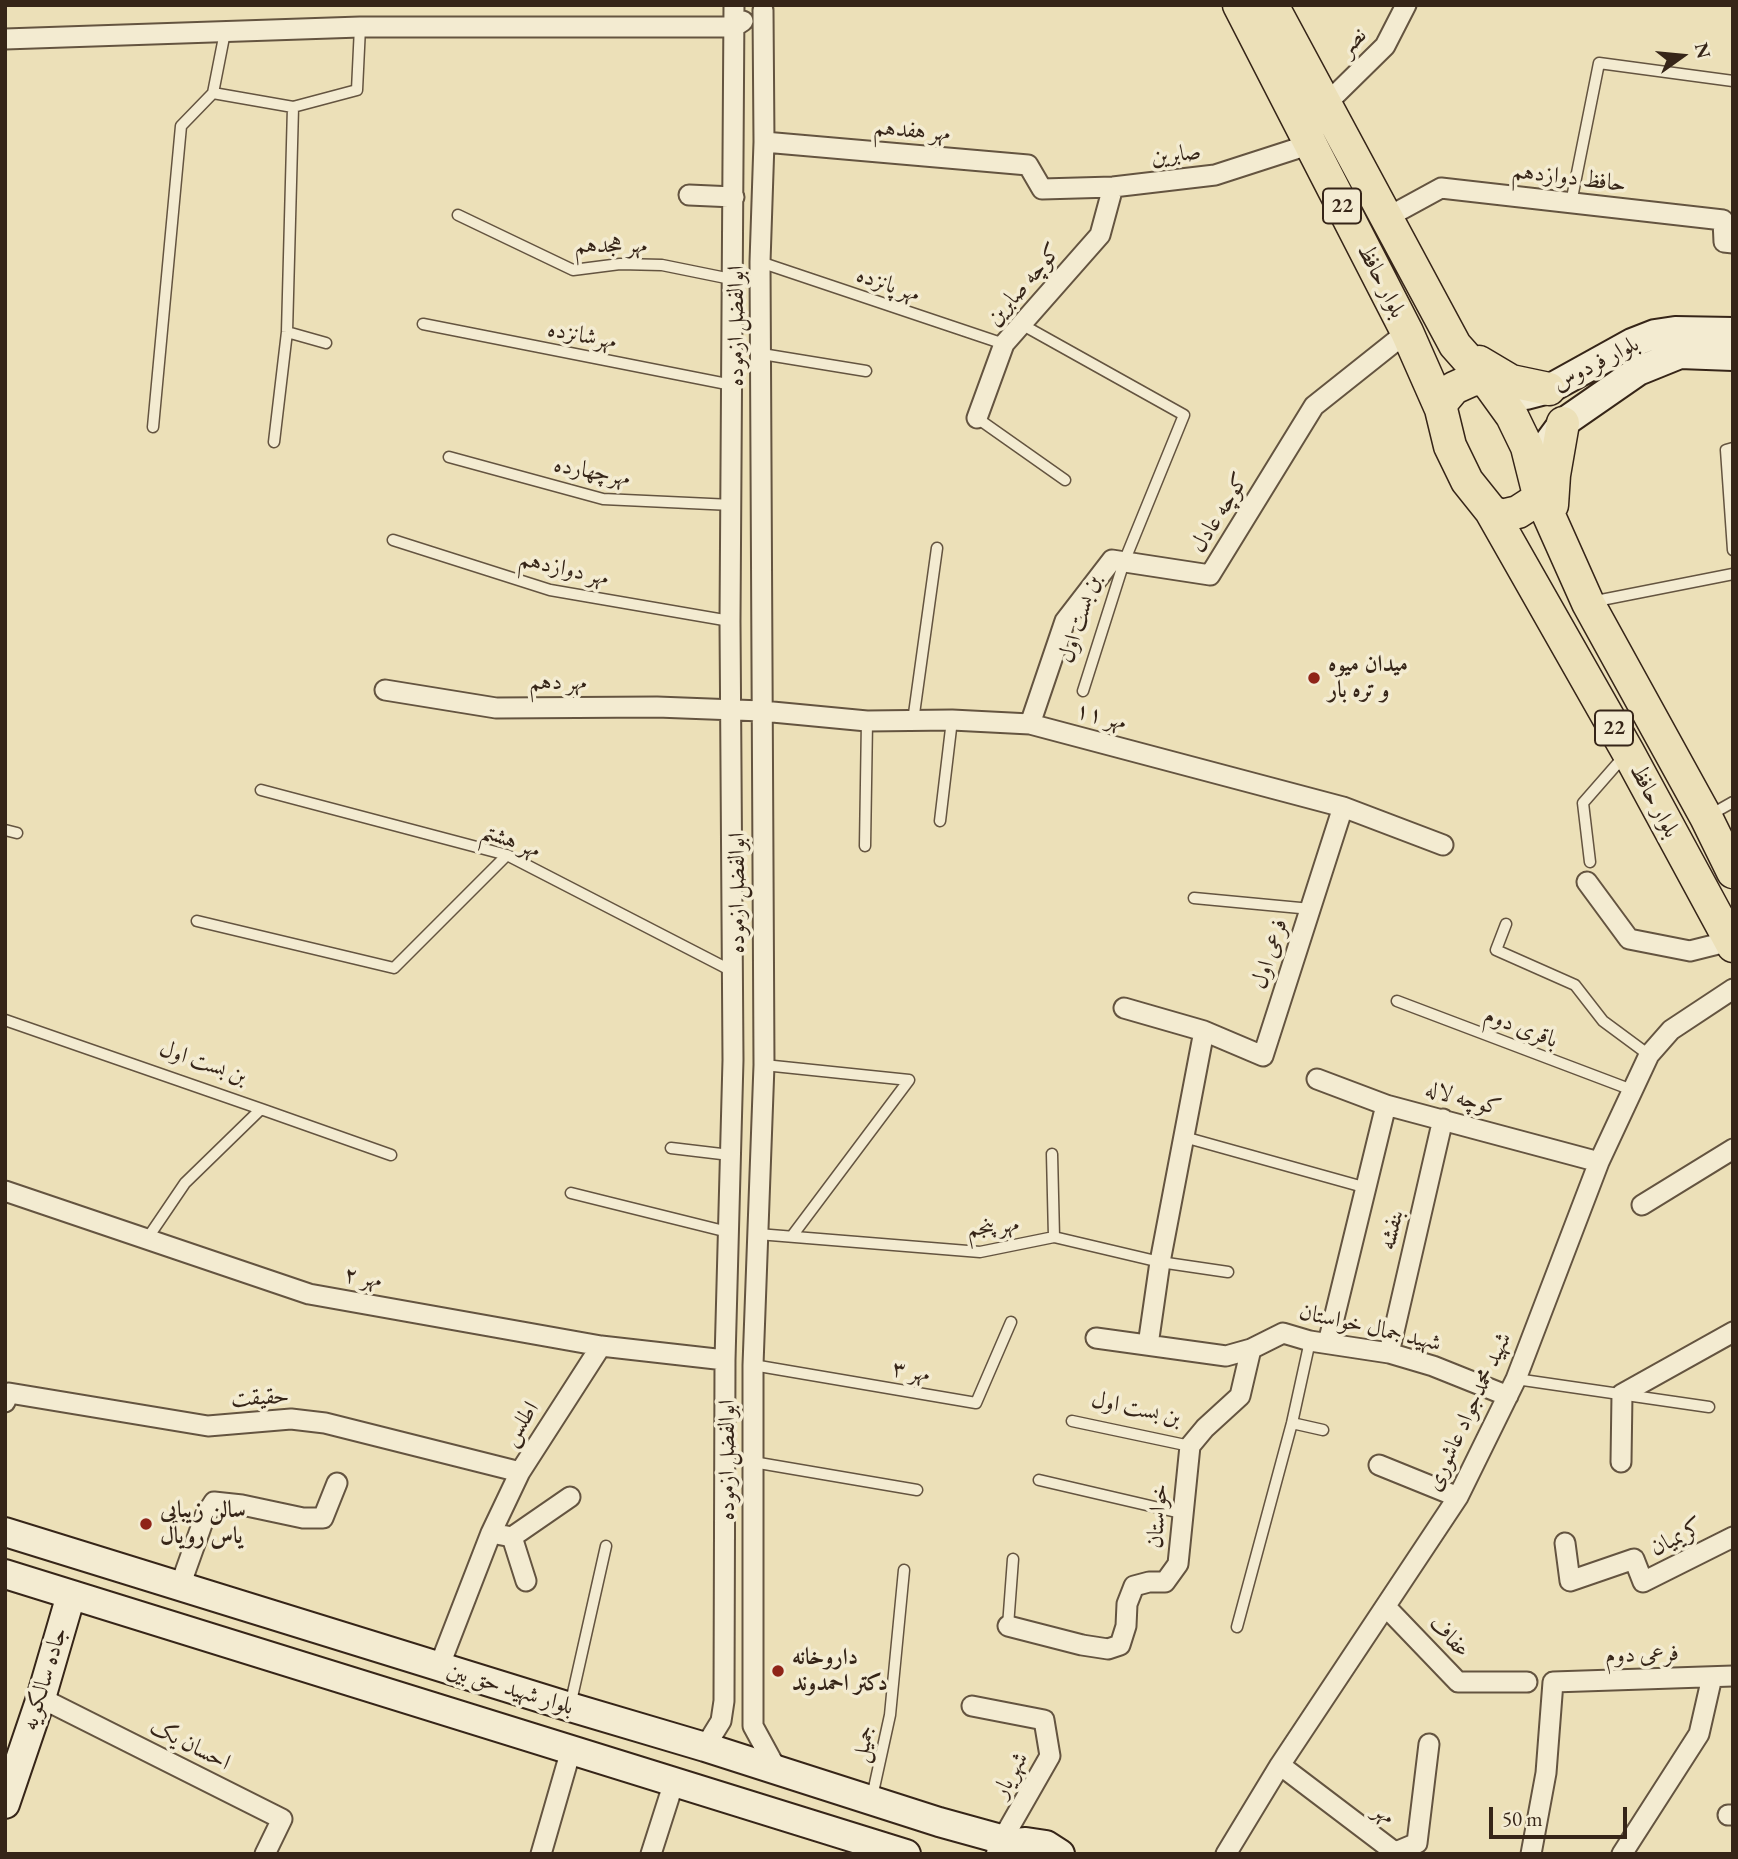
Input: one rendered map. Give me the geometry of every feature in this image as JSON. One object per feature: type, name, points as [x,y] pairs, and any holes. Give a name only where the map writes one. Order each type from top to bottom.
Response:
[{"type":"main road","name":"بلوار حافظ","points":[[1239,5],[1407,332],[1441,409]]},
{"type":"main road","name":"بلوار حافظ","points":[[1272,5],[1455,345],[1494,391]]},
{"type":"main road","name":"بلوار فردوس","points":[[1494,391],[1549,389],[1632,343],[1655,334],[1675,331],[1733,332]]},
{"type":"main road","points":[[1455,345],[1511,381],[1549,389]]},
{"type":"main road","name":"بلوار فردوس","points":[[1536,477],[1563,423],[1638,371],[1680,354],[1733,356]]},
{"type":"main road","points":[[1441,409],[1443,401],[1454,388],[1474,379],[1494,391]]},
{"type":"main road","name":"22","points":[[1494,391],[1520,431],[1536,477]]},
{"type":"main road","name":"22","points":[[1441,409],[1445,428],[1466,481],[1490,512]]},
{"type":"main road","points":[[1553,524],[1554,475],[1563,423]]},
{"type":"main road","name":"بلوار حافظ","points":[[1536,477],[1553,524],[1588,603],[1719,810],[1733,872]]},
{"type":"main road","points":[[1490,512],[1501,516],[1518,512],[1535,501],[1536,477]]},
{"type":"main road","name":"بلوار حافظ","points":[[1490,512],[1628,752],[1731,944]]},
{"type":"main road","name":"بلوار شهید حق بین","points":[[5,1532],[705,1747],[1006,1845],[1026,1842],[1046,1845],[1063,1853]]},
{"type":"main road","name":"بلوار شهید حق بین","points":[[5,1574],[906,1854]]},
{"type":"main road","name":"جاده سالکویه","points":[[5,1804],[41,1698],[71,1595]]},
{"type":"street","name":"ابوالفضل ازموده","points":[[705,1747],[721,1721],[723,1700],[724,1360],[733,1060],[730,621],[734,5]]},
{"type":"street","name":"نصر","points":[[1325,105],[1385,46],[1406,5]]},
{"type":"street","name":"ابوالفضل ازموده","points":[[762,7],[764,142],[760,262],[764,1065],[753,1365],[754,1726],[777,1770]]},
{"type":"street","points":[[5,39],[360,27],[734,27],[762,7]]},
{"type":"street","name":"مهر هفدهم","points":[[764,142],[1028,165],[1042,188]]},
{"type":"street","name":"صابرین","points":[[1042,188],[1113,187],[1216,175],[1311,144]]},
{"type":"street","name":"کوچه صابرین","points":[[977,418],[1003,344],[1100,235],[1113,187]]},
{"type":"street","name":"حافظ دوازدهم","points":[[1386,218],[1441,188],[1723,220],[1724,242],[1733,243]]},
{"type":"street","points":[[689,195],[734,197]]},
{"type":"street","name":"کوچه عادل","points":[[1124,562],[1210,575],[1314,406],[1407,332]]},
{"type":"street","points":[[1030,724],[1065,621],[1112,560],[1124,562]]},
{"type":"street","name":"مهر دهم","points":[[385,690],[496,708],[657,707],[732,711]]},
{"type":"street","name":"مهر ۱۱","points":[[732,711],[762,711],[867,721],[952,720],[1030,724],[1343,807],[1443,845]]},
{"type":"street","name":"فرعی اول","points":[[1124,1008],[1204,1031],[1262,1056],[1343,807]]},
{"type":"street","points":[[1587,882],[1629,939],[1690,951],[1731,944]]},
{"type":"street","name":"شهید محمدجواد عاشوری","points":[[1226,1854],[1280,1765],[1458,1497],[1512,1387],[1599,1162],[1649,1055],[1671,1030],[1733,989]]},
{"type":"street","points":[[1148,1345],[1160,1262],[1204,1031]]},
{"type":"street","name":"کوچه لاله","points":[[1317,1079],[1386,1105],[1599,1162]]},
{"type":"street","points":[[1319,1342],[1367,1188],[1386,1105]]},
{"type":"street","name":"بنفشه","points":[[1389,1353],[1443,1119]]},
{"type":"street","points":[[1642,1205],[1733,1149]]},
{"type":"street","name":"مهر ۲","points":[[5,1191],[309,1294],[601,1346],[724,1360]]},
{"type":"street","points":[[1621,1462],[1622,1394],[1733,1332]]},
{"type":"street","name":"شهید جمال خواستان","points":[[1096,1338],[1226,1356],[1251,1349],[1283,1334],[1389,1353],[1512,1387]]},
{"type":"street","name":"اطلس","points":[[439,1667],[491,1533],[520,1472],[601,1346]]},
{"type":"street","points":[[1191,1446],[1205,1427],[1240,1396],[1251,1349]]},
{"type":"street","name":"حقیقت","points":[[5,1402],[9,1393],[208,1426],[291,1419],[325,1423],[520,1472]]},
{"type":"street","name":"خواستان","points":[[1008,1626],[1082,1646],[1108,1649],[1120,1645],[1126,1626],[1127,1604],[1134,1586],[1149,1581],[1165,1582],[1178,1564],[1191,1446]]},
{"type":"street","points":[[1379,1465],[1458,1497]]},
{"type":"street","points":[[180,1586],[205,1516],[214,1502],[303,1518],[323,1518],[337,1483]]},
{"type":"street","points":[[491,1533],[512,1537],[570,1497]]},
{"type":"street","points":[[512,1537],[526,1581]]},
{"type":"street","name":"کریمیان","points":[[1565,1543],[1570,1581],[1634,1559],[1643,1582],[1733,1537]]},
{"type":"street","name":"عفاف","points":[[1386,1607],[1458,1682],[1527,1682]]},
{"type":"street","name":"فرعی دوم","points":[[1531,1854],[1546,1773],[1553,1682],[1733,1676]]},
{"type":"street","points":[[1622,1854],[1699,1734],[1712,1677]]},
{"type":"street","name":"احسان یک","points":[[41,1698],[282,1819],[265,1854]]},
{"type":"street","name":"شهریار","points":[[972,1706],[1044,1720],[1050,1756],[1006,1845]]},
{"type":"street","name":"مهر","points":[[1280,1765],[1391,1850],[1398,1851],[1417,1843],[1429,1745]]},
{"type":"street","points":[[541,1854],[571,1750]]},
{"type":"street","points":[[651,1854],[674,1782]]},
{"type":"lane","points":[[213,93],[293,107],[357,90],[360,27]]},
{"type":"lane","points":[[153,427],[181,126],[213,93],[225,32]]},
{"type":"lane","points":[[1571,203],[1599,63],[1733,81]]},
{"type":"lane","points":[[274,442],[287,332],[293,107]]},
{"type":"lane","name":"مهر هجدهم","points":[[458,215],[573,270],[620,264],[662,265],[731,279]]},
{"type":"lane","name":"مهر پانزده","points":[[760,262],[1003,344]]},
{"type":"lane","name":"مهرشانزده","points":[[424,324],[732,385]]},
{"type":"lane","name":"بن بست اول","points":[[1021,324],[1184,415],[1124,562],[1083,691]]},
{"type":"lane","points":[[287,332],[326,343]]},
{"type":"lane","points":[[762,354],[866,372]]},
{"type":"lane","points":[[977,418],[1065,480]]},
{"type":"lane","points":[[1733,448],[1726,450],[1733,550]]},
{"type":"lane","name":"مهرچهارده","points":[[449,457],[603,499],[732,505]]},
{"type":"lane","name":"مهر دوازدهم","points":[[393,540],[550,590],[730,621]]},
{"type":"lane","points":[[912,720],[937,548]]},
{"type":"lane","points":[[1588,603],[1733,574]]},
{"type":"lane","points":[[940,821],[952,720]]},
{"type":"lane","points":[[865,846],[867,721]]},
{"type":"lane","points":[[1590,862],[1583,803],[1628,752]]},
{"type":"lane","name":"مهر هشتم","points":[[261,790],[507,855],[732,971]]},
{"type":"lane","points":[[5,830],[17,833]]},
{"type":"lane","points":[[197,921],[394,968],[507,855]]},
{"type":"lane","points":[[1194,898],[1311,909]]},
{"type":"lane","points":[[1506,924],[1496,950],[1575,985],[1603,1021],[1649,1055]]},
{"type":"lane","name":"باقری دوم","points":[[1397,1001],[1632,1090]]},
{"type":"lane","name":"بن بست اول","points":[[5,1020],[261,1109],[185,1183],[147,1239]]},
{"type":"lane","points":[[764,1065],[909,1080],[792,1236]]},
{"type":"lane","points":[[261,1109],[391,1156]]},
{"type":"lane","points":[[1184,1137],[1367,1188]]},
{"type":"lane","points":[[671,1148],[730,1156]]},
{"type":"lane","points":[[1052,1154],[1054,1237]]},
{"type":"lane","points":[[572,1193],[728,1232]]},
{"type":"lane","name":"مهر پنجم","points":[[758,1234],[980,1252],[1054,1237],[1160,1262],[1228,1272]]},
{"type":"lane","name":"مهر ۳","points":[[753,1365],[976,1403],[1011,1322]]},
{"type":"lane","points":[[1237,1627],[1292,1423],[1319,1342]]},
{"type":"lane","points":[[1512,1387],[1622,1394],[1709,1406]]},
{"type":"lane","name":"بن بست اول","points":[[1072,1421],[1191,1446]]},
{"type":"lane","points":[[1292,1423],[1323,1430]]},
{"type":"lane","points":[[753,1462],[917,1490]]},
{"type":"lane","points":[[1040,1480],[1185,1514]]},
{"type":"lane","points":[[570,1707],[606,1546]]},
{"type":"lane","points":[[1008,1626],[1013,1559]]},
{"type":"lane","name":"جمیل","points":[[871,1801],[890,1715],[904,1570]]},
{"type":"place","name":"میدان میوه و تره بار","points":[[1314,678]]},
{"type":"place","name":"سالن زیبایی یاس رویال","points":[[146,1524]]},
{"type":"place","name":"داروخانه دکتر احمدوند","points":[[778,1671]]}]
